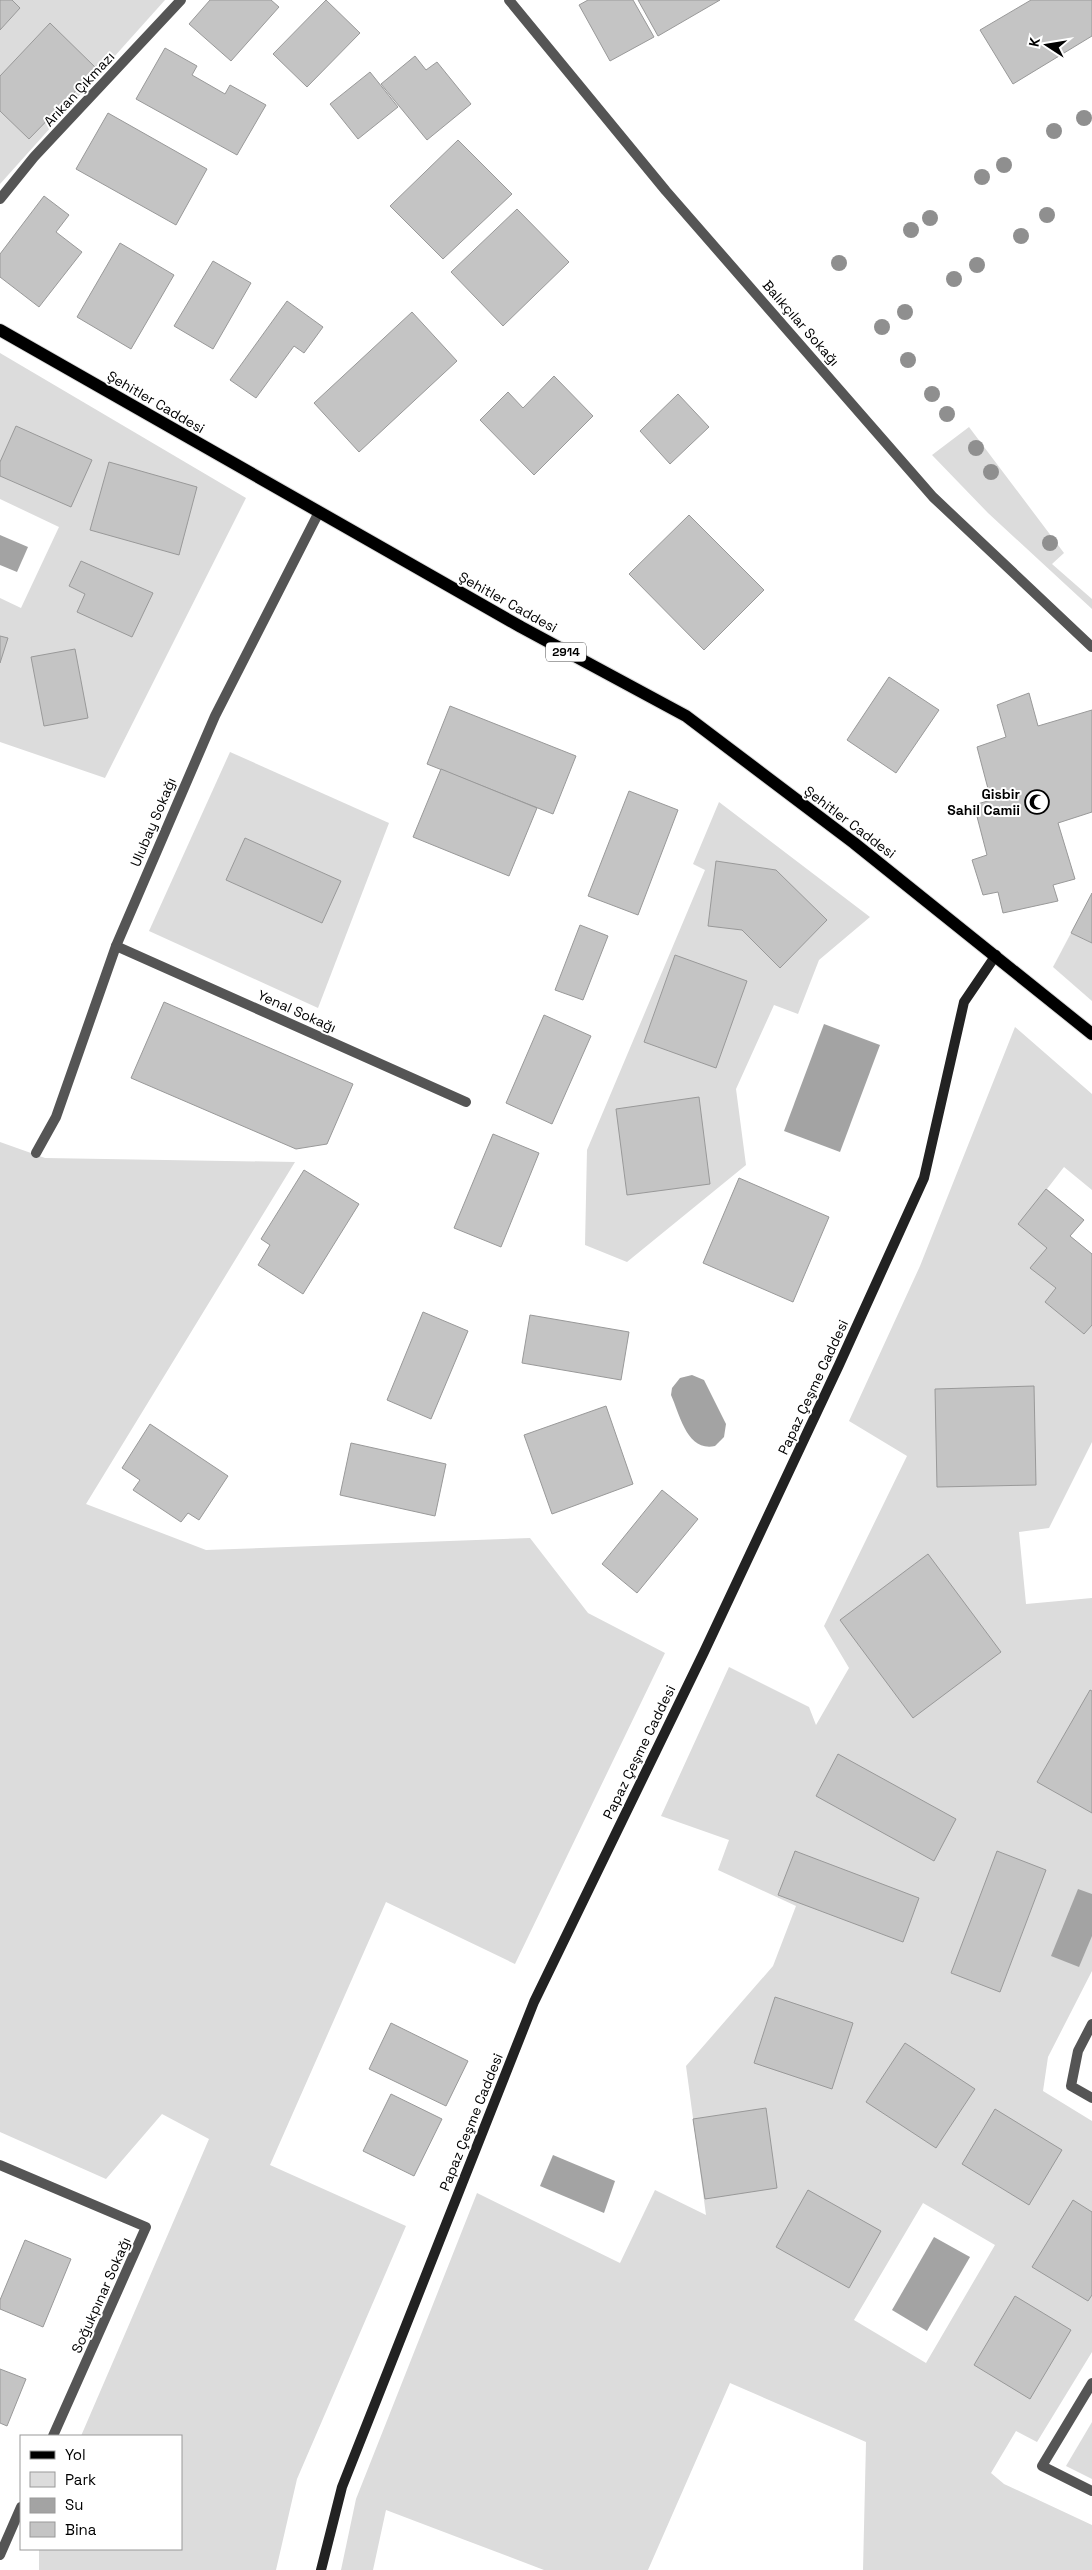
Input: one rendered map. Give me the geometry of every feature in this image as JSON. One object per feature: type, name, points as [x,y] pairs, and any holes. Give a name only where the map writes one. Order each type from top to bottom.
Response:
[{"type":"main road","name":"Şehitler Caddesi","points":[[0,330],[521,627],[686,716],[854,843],[996,955],[1092,1034]]},
{"type":"street","name":"Arıkan Çıkmazı","points":[[0,199],[34,157],[181,0]]},
{"type":"street","name":"Balıkçılar Sokağı","points":[[508,0],[666,191],[933,497],[1092,647]]},
{"type":"street","name":"Ulubay Sokağı","points":[[36,1153],[56,1117],[116,946],[215,716],[319,512]]},
{"type":"street","name":"Yenal Sokağı","points":[[116,946],[466,1102]]},
{"type":"street","name":"Papaz Çeşme Caddesi","points":[[321,2570],[342,2486],[534,2002],[716,1625],[839,1365],[924,1178],[964,1002],[996,955]]},
{"type":"street","points":[[1092,2024],[1078,2051],[1071,2086],[1092,2098]]},
{"type":"street","name":"Soğukpınar Sokağı","points":[[0,2164],[146,2228],[53,2435]]},
{"type":"street","points":[[1092,2383],[1042,2466],[1092,2491]]},
{"type":"street","points":[[0,2555],[20,2509]]},
{"type":"green space","points":[[0,0],[165,0],[0,184]]},
{"type":"green space","points":[[0,353],[246,498],[105,778],[0,742],[0,598],[21,608],[59,527],[0,499]]},
{"type":"green space","points":[[969,427],[1064,553],[1052,564],[1092,599],[1092,609],[988,513],[932,455]]},
{"type":"green space","points":[[230,752],[389,823],[318,1008],[149,931]]},
{"type":"green space","points":[[719,802],[870,917],[819,960],[798,1014],[774,1005],[736,1089],[746,1165],[627,1262],[585,1245],[587,1150],[705,870],[693,864]]},
{"type":"green space","points":[[1071,933],[1092,943],[1092,1001],[1053,967]]},
{"type":"green space","points":[[1015,1027],[1092,1094],[1092,1190],[1064,1167],[1047,1189],[1084,1220],[1070,1236],[1092,1254],[1092,1442],[1049,1528],[1019,1532],[1026,1604],[1092,1598],[1092,1971],[1048,2057],[1043,2091],[1092,2121],[1092,2352],[1037,2442],[1016,2431],[991,2473],[1004,2484],[1092,2525],[1092,2570],[863,2570],[866,2442],[730,2383],[648,2570],[544,2570],[386,2510],[373,2570],[341,2570],[356,2499],[477,2193],[620,2263],[655,2190],[706,2215],[686,2066],[773,1966],[796,1906],[718,1870],[729,1840],[661,1816],[729,1667],[809,1707],[816,1725],[849,1668],[824,1626],[907,1456],[849,1421],[920,1266]],"holes":[[[923,2203],[995,2245],[926,2363],[854,2320]]]},
{"type":"green space","points":[[0,1142],[45,1158],[295,1162],[86,1504],[206,1550],[530,1538],[588,1613],[665,1653],[515,1964],[386,1902],[270,2165],[406,2226],[297,2479],[276,2570],[39,2570],[39,2550],[182,2550],[182,2435],[81,2435],[209,2139],[162,2114],[106,2179],[0,2132]]},
{"type":"green space","points":[[1092,2422],[1092,2479],[1066,2466]]},
{"type":"water","points":[[0,535],[28,547],[17,572],[0,565]]},
{"type":"water","points":[[824,1024],[880,1045],[840,1152],[784,1131]]},
{"type":"water","points":[[692,1375],[704,1380],[726,1424],[724,1437],[715,1446],[705,1446],[691,1438],[681,1422],[671,1395],[672,1388],[680,1378]]},
{"type":"water","points":[[1078,1889],[1092,1894],[1092,1936],[1079,1967],[1051,1956]]},
{"type":"water","points":[[553,2155],[615,2181],[604,2213],[540,2186]]},
{"type":"water","points":[[934,2237],[970,2257],[927,2331],[892,2310]]},
{"type":"building","points":[[0,0],[12,0],[20,8],[0,30]]},
{"type":"building","points":[[210,0],[271,0],[279,7],[231,61],[189,24]]},
{"type":"building","points":[[326,0],[360,33],[307,87],[273,54]]},
{"type":"building","points":[[588,0],[633,0],[654,37],[610,61],[579,5]]},
{"type":"building","points":[[638,0],[720,0],[658,36]]},
{"type":"building","points":[[1031,0],[1092,0],[1092,36],[1013,84],[980,30]]},
{"type":"building","points":[[50,23],[97,69],[29,139],[0,111],[0,76]]},
{"type":"building","points":[[165,48],[197,66],[192,75],[225,94],[230,85],[266,105],[237,155],[136,99]]},
{"type":"building","points":[[415,56],[426,70],[437,62],[471,104],[427,140],[381,84]]},
{"type":"building","points":[[370,72],[398,107],[358,139],[330,104]]},
{"type":"building","points":[[108,113],[207,169],[176,225],[76,169]]},
{"type":"building","points":[[458,140],[512,194],[443,259],[390,206]]},
{"type":"building","points":[[44,196],[69,215],[56,232],[82,252],[39,307],[0,277],[0,254]]},
{"type":"building","points":[[517,209],[569,262],[503,326],[451,272]]},
{"type":"building","points":[[120,243],[174,275],[131,349],[77,317]]},
{"type":"building","points":[[213,261],[251,283],[213,349],[174,326]]},
{"type":"building","points":[[287,301],[323,327],[304,353],[294,346],[256,398],[230,380]]},
{"type":"building","points":[[412,312],[457,361],[359,452],[314,403]]},
{"type":"building","points":[[554,376],[593,416],[534,475],[480,420],[508,392],[523,408]]},
{"type":"building","points":[[678,394],[709,427],[670,464],[640,431]]},
{"type":"building","points":[[16,426],[92,460],[71,507],[0,476],[0,462]]},
{"type":"building","points":[[109,462],[197,487],[179,555],[90,530]]},
{"type":"building","points":[[689,515],[764,590],[704,650],[629,574]]},
{"type":"building","points":[[81,561],[153,593],[132,637],[77,612],[85,594],[69,586]]},
{"type":"building","points":[[0,636],[8,638],[0,663]]},
{"type":"building","points":[[75,649],[88,718],[44,726],[31,657]]},
{"type":"building","points":[[889,677],[939,710],[896,773],[847,740]]},
{"type":"building","name":"Gisbir Sahil Camii","points":[[1029,693],[1038,726],[1092,710],[1092,812],[1058,823],[1075,879],[1053,885],[1058,901],[1003,913],[998,892],[983,895],[972,860],[987,855],[974,805],[991,800],[977,747],[1006,737],[997,705]]},
{"type":"building","points":[[450,706],[576,756],[553,814],[427,764]]},
{"type":"building","points":[[441,769],[537,808],[509,876],[413,837]]},
{"type":"building","points":[[629,791],[678,810],[638,915],[588,896]]},
{"type":"building","points":[[245,838],[341,881],[322,923],[226,880]]},
{"type":"building","points":[[716,861],[776,870],[827,920],[780,968],[742,930],[708,926]]},
{"type":"building","points":[[1092,893],[1092,943],[1071,933]]},
{"type":"building","points":[[580,925],[608,936],[583,1000],[555,990]]},
{"type":"building","points":[[675,955],[747,981],[716,1068],[644,1042]]},
{"type":"building","points":[[164,1002],[353,1084],[327,1144],[296,1149],[131,1078]]},
{"type":"building","points":[[544,1015],[591,1036],[552,1124],[506,1103]]},
{"type":"building","points":[[699,1097],[710,1184],[627,1195],[616,1109]]},
{"type":"building","points":[[493,1134],[539,1153],[501,1247],[454,1228]]},
{"type":"building","points":[[304,1170],[359,1204],[303,1294],[258,1265],[270,1245],[261,1239]]},
{"type":"building","points":[[739,1178],[829,1217],[793,1302],[703,1263]]},
{"type":"building","points":[[1046,1189],[1084,1220],[1070,1236],[1092,1254],[1092,1325],[1084,1334],[1045,1302],[1056,1288],[1030,1268],[1047,1248],[1018,1224]]},
{"type":"building","points":[[423,1312],[468,1331],[431,1419],[387,1400]]},
{"type":"building","points":[[530,1315],[629,1332],[621,1380],[522,1363]]},
{"type":"building","points":[[1034,1386],[1036,1485],[937,1487],[935,1389]]},
{"type":"building","points":[[606,1406],[633,1484],[552,1514],[524,1435]]},
{"type":"building","points":[[150,1424],[228,1476],[199,1520],[188,1513],[181,1522],[133,1490],[140,1480],[122,1468]]},
{"type":"building","points":[[351,1443],[446,1464],[435,1516],[340,1495]]},
{"type":"building","points":[[662,1490],[698,1519],[637,1593],[602,1564]]},
{"type":"building","points":[[928,1554],[1001,1652],[913,1718],[840,1620]]},
{"type":"building","points":[[1090,1690],[1092,1691],[1092,1813],[1037,1782]]},
{"type":"building","points":[[838,1754],[956,1819],[934,1861],[816,1796]]},
{"type":"building","points":[[795,1851],[919,1898],[903,1942],[778,1895]]},
{"type":"building","points":[[997,1851],[1046,1870],[1000,1992],[951,1973]]},
{"type":"building","points":[[775,1997],[853,2023],[832,2089],[754,2063]]},
{"type":"building","points":[[391,2023],[468,2061],[446,2106],[369,2069]]},
{"type":"building","points":[[905,2043],[975,2089],[936,2148],[866,2102]]},
{"type":"building","points":[[391,2094],[442,2119],[414,2176],[363,2151]]},
{"type":"building","points":[[766,2108],[777,2188],[705,2199],[693,2119]]},
{"type":"building","points":[[995,2109],[1062,2150],[1029,2205],[962,2164]]},
{"type":"building","points":[[808,2190],[881,2231],[849,2288],[776,2247]]},
{"type":"building","points":[[1073,2200],[1092,2212],[1092,2295],[1088,2301],[1032,2267]]},
{"type":"building","points":[[25,2240],[71,2259],[43,2327],[0,2309],[0,2300]]},
{"type":"building","points":[[1015,2296],[1071,2330],[1030,2399],[974,2365]]},
{"type":"building","points":[[0,2369],[26,2379],[7,2426],[0,2423]]},
{"type":"place","name":"Gisbir Sahil Camii","points":[[1037,802]]}]
